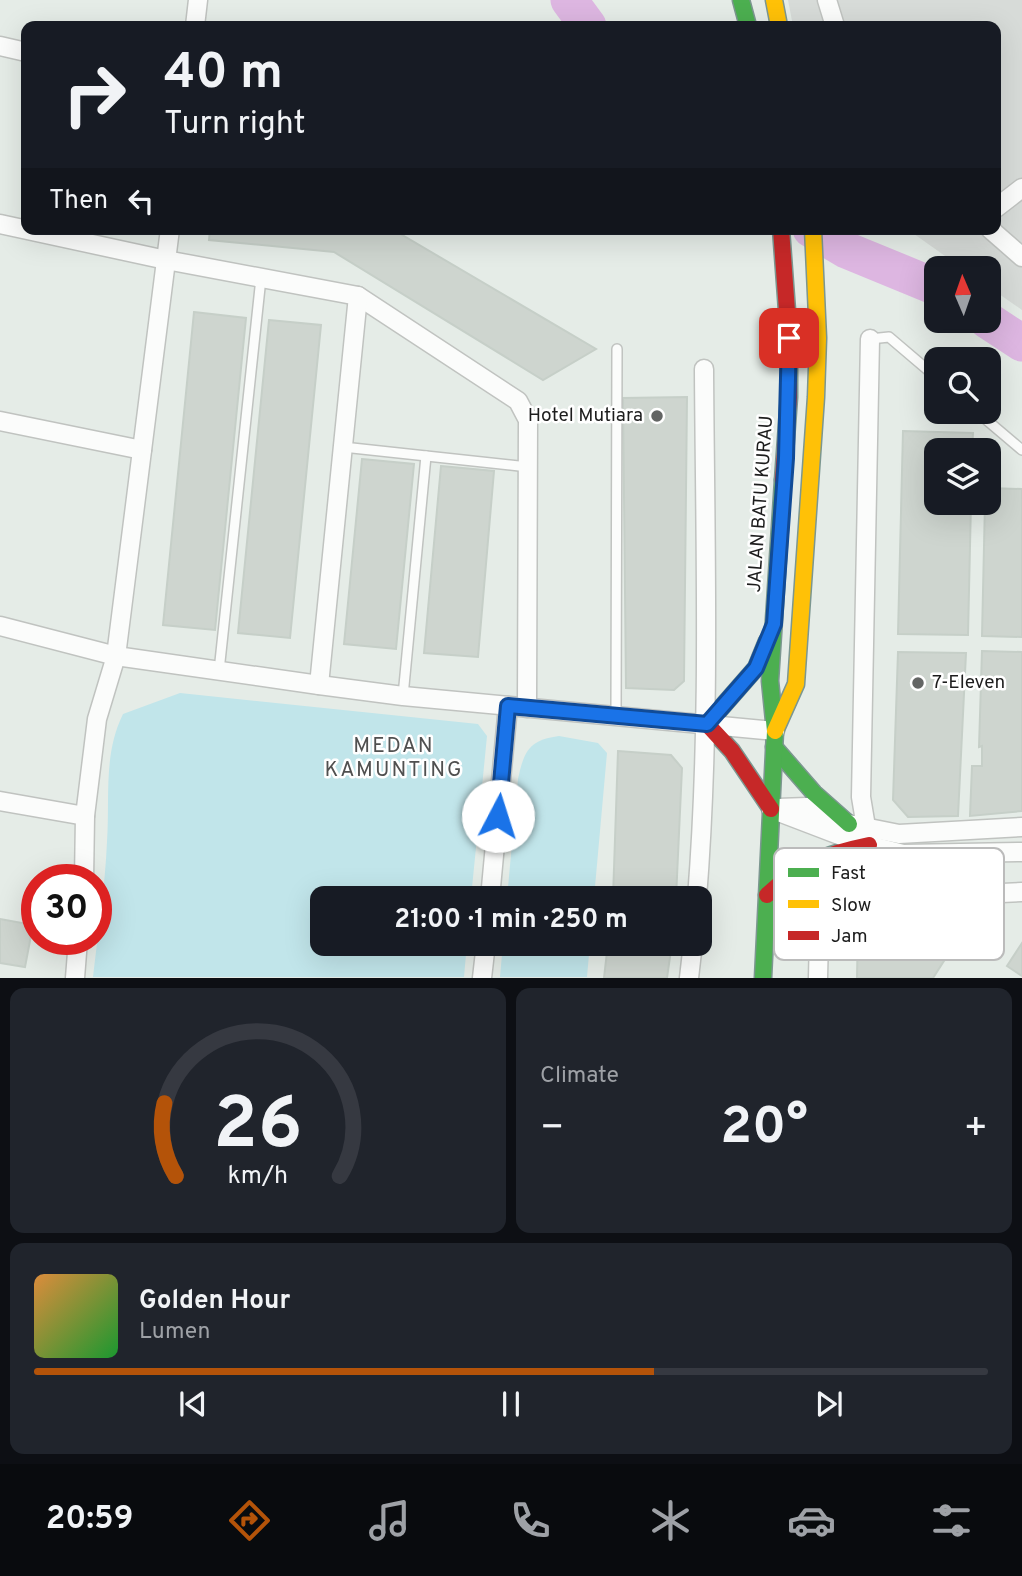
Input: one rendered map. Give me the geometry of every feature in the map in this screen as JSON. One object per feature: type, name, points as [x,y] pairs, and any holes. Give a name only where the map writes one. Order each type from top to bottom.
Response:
[{"type":"main road","points":[[741,0],[747,21]]},
{"type":"main road","points":[[774,0],[778,21]]},
{"type":"main road","name":"JALAN BATU KURAU","points":[[768,977],[767,895],[774,739],[770,681],[789,397],[789,338],[782,235]]},
{"type":"main road","name":"JALAN BATU KURAU","points":[[774,739],[796,684],[816,397],[813,235]]},
{"type":"main road","points":[[771,809],[732,751],[707,724],[756,668],[774,624]]},
{"type":"main road","points":[[774,739],[814,793],[858,825]]},
{"type":"main road","points":[[854,848],[869,845]]},
{"type":"main road","points":[[767,895],[774,888]]},
{"type":"street","points":[[196,21],[198,0]]},
{"type":"street","points":[[827,0],[833,21]]},
{"type":"street","points":[[0,46],[21,51]]},
{"type":"street","points":[[1001,204],[1022,188]]},
{"type":"street","points":[[0,224],[21,229]]},
{"type":"street","points":[[51,235],[358,296],[518,401],[528,420],[527,708]]},
{"type":"street","points":[[84,864],[85,816],[97,719],[116,656],[169,235]]},
{"type":"street","points":[[997,235],[1022,257]]},
{"type":"street","points":[[319,685],[358,296]]},
{"type":"street","points":[[858,825],[861,797],[870,339]]},
{"type":"street","points":[[698,886],[707,724],[704,369]]},
{"type":"street","points":[[0,421],[142,450]]},
{"type":"street","points":[[0,626],[116,656],[403,696],[707,724],[774,739]]},
{"type":"street","points":[[491,886],[508,706]]},
{"type":"street","points":[[0,801],[85,816]]},
{"type":"street","points":[[771,809],[807,807],[858,825],[899,834],[1022,827]]},
{"type":"street","points":[[771,809],[817,828],[880,848]]},
{"type":"street","points":[[1004,852],[1022,852]]},
{"type":"street","points":[[1004,893],[1022,892]]},
{"type":"street","points":[[75,978],[77,955]]},
{"type":"street","points":[[482,978],[485,956]]},
{"type":"street","points":[[689,978],[692,956]]},
{"type":"street","points":[[818,960],[818,978]]},
{"type":"lane","points":[[219,671],[261,278]]},
{"type":"lane","points":[[870,339],[889,337],[924,367]]},
{"type":"lane","points":[[616,716],[617,349]]},
{"type":"lane","points":[[991,424],[1022,450]]},
{"type":"lane","points":[[343,447],[528,467]]},
{"type":"lane","points":[[403,696],[426,456]]},
{"type":"shaded area","points":[[788,0],[1022,0],[1022,310],[1001,295],[1001,256],[945,256],[915,235],[1001,235],[1001,21],[792,21]]},
{"type":"shaded area","points":[[180,693],[478,724],[487,736],[472,886],[310,886],[310,956],[466,956],[464,977],[93,977],[96,955],[112,955],[112,864],[106,864],[109,777],[112,745],[123,714]]},
{"type":"shaded area","points":[[559,736],[598,743],[607,753],[595,886],[508,886],[518,779],[530,748]]},
{"type":"shaded area","points":[[502,956],[589,956],[587,977],[500,977]]},
{"type":"building","points":[[209,235],[402,235],[596,349],[543,380],[334,252],[209,240]]},
{"type":"building","points":[[194,312],[246,318],[215,630],[163,625]]},
{"type":"building","points":[[269,320],[321,325],[290,638],[238,633]]},
{"type":"building","points":[[687,397],[684,681],[674,690],[626,688],[623,398]]},
{"type":"building","points":[[903,431],[973,433],[973,438],[924,438],[924,515],[971,515],[968,635],[898,634]]},
{"type":"building","points":[[362,459],[414,464],[396,649],[344,644]]},
{"type":"building","points":[[441,466],[494,471],[478,657],[424,653]]},
{"type":"building","points":[[1001,488],[1022,489],[1022,637],[982,636],[985,515],[1001,515]]},
{"type":"building","points":[[982,651],[1022,652],[1022,811],[970,816],[972,766],[982,766],[982,746],[979,747]]},
{"type":"building","points":[[898,652],[966,653],[958,816],[908,817],[893,800]]},
{"type":"building","points":[[618,751],[671,755],[682,768],[677,886],[613,886]]},
{"type":"building","points":[[0,919],[21,923],[21,955],[27,955],[25,967],[0,963]]},
{"type":"building","points":[[1022,943],[1022,976],[1007,966]]},
{"type":"building","points":[[607,956],[670,956],[667,978],[604,978]]},
{"type":"building","points":[[857,960],[945,960],[933,978],[857,978]]},
{"type":"waterway","points":[[569,0],[584,21]]},
{"type":"waterway","points":[[821,235],[846,250],[924,282]]},
{"type":"waterway","points":[[1001,329],[1022,343]]},
{"type":"traffic: fast","points":[[741,0],[747,21]]},
{"type":"traffic: fast","points":[[763,978],[775,731],[770,681],[783,480]]},
{"type":"traffic: fast","points":[[774,747],[814,793],[849,824]]},
{"type":"traffic: slow","points":[[774,0],[778,21]]},
{"type":"traffic: slow","points":[[775,731],[796,684],[816,397],[818,338],[813,235]]},
{"type":"traffic: jam","points":[[781,235],[789,338],[789,397],[783,480]]},
{"type":"traffic: jam","points":[[767,641],[756,668],[707,724],[732,751],[771,809]]},
{"type":"traffic: jam","points":[[856,848],[869,845]]},
{"type":"traffic: jam","points":[[767,895],[774,889]]},
{"type":"place","name":"Hotel Mutiara","points":[[657,416]]},
{"type":"place","name":"7-Eleven","points":[[918,683]]},
{"type":"district","name":"MEDAN KAMUNTING","points":[[394,758]]},
{"type":"route","points":[[498,816],[508,706],[707,724],[756,668],[774,624],[786,458],[789,338]]}]
